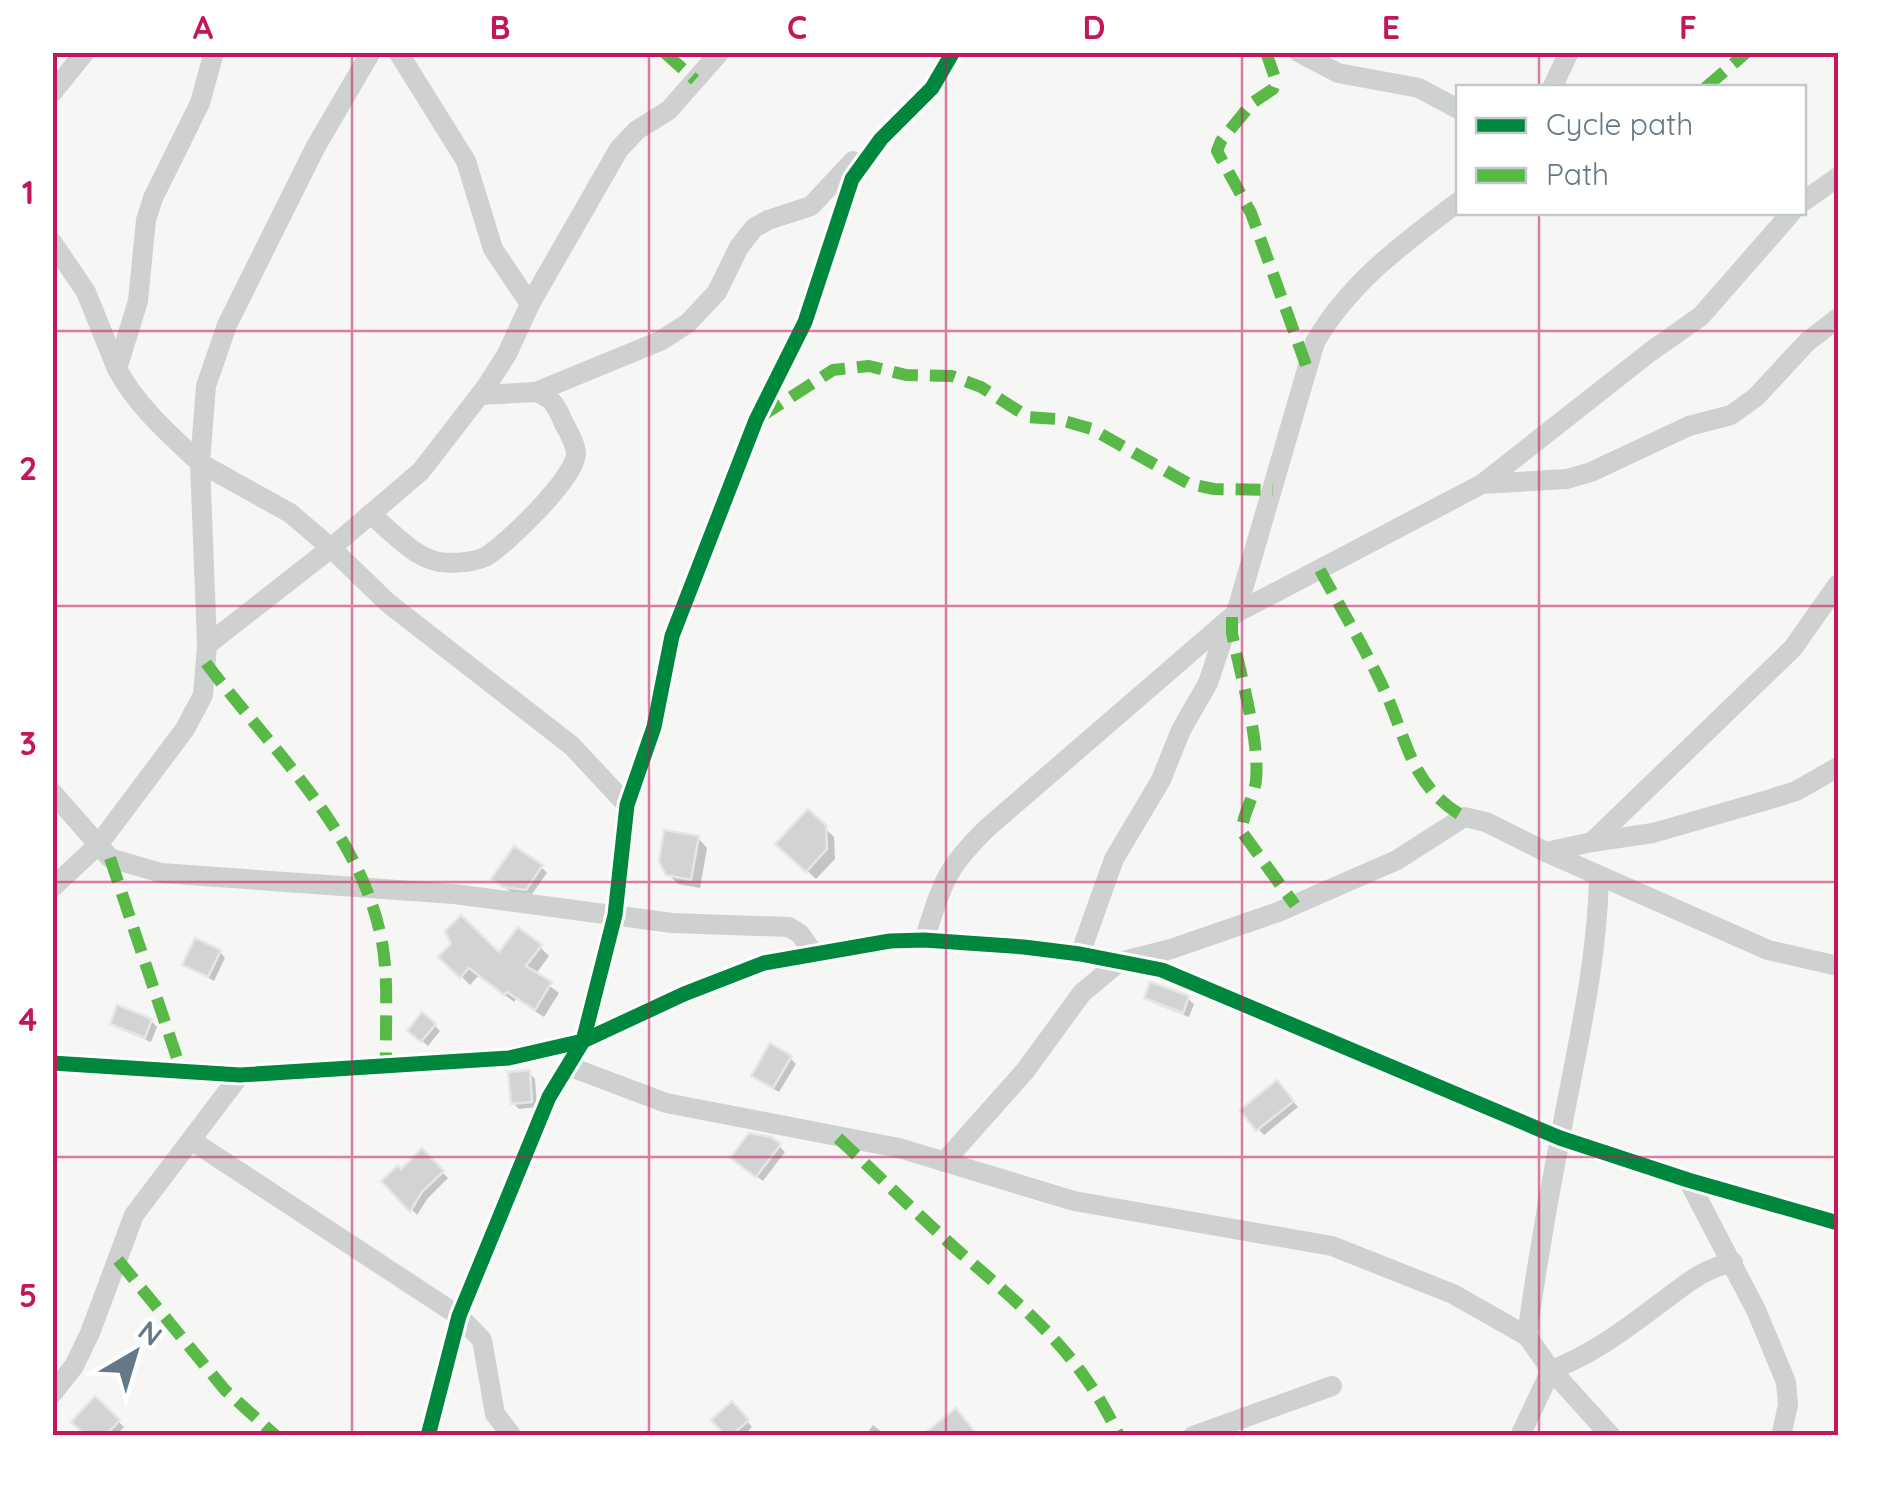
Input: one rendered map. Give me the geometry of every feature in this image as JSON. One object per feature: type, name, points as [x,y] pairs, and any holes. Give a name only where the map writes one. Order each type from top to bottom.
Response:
[{"type":"street","points":[[52,93],[86,52]]},
{"type":"street","points":[[117,369],[138,300],[141,244],[153,198],[200,103],[214,52]]},
{"type":"street","points":[[52,888],[98,845],[185,729],[203,695],[207,644],[200,463],[208,374],[227,325],[315,148],[372,52]]},
{"type":"street","points":[[398,52],[466,161],[494,248],[530,304]]},
{"type":"street","points":[[207,644],[331,548],[421,470],[507,354],[530,304],[620,149],[637,130],[669,110],[720,52]]},
{"type":"street","points":[[428,1436],[459,1316],[549,1097],[584,1041],[614,915],[627,805],[654,727],[672,636],[756,420],[805,322],[847,189],[870,154],[932,88],[953,52]]},
{"type":"street","points":[[1298,52],[1338,73],[1419,88],[1456,107]]},
{"type":"street","points":[[1553,85],[1569,52]]},
{"type":"street","points":[[480,395],[536,392],[660,340],[688,324],[717,292],[739,247],[754,228],[810,206],[855,159],[870,154]]},
{"type":"street","points":[[1806,200],[1838,177]]},
{"type":"street","points":[[1080,954],[1114,859],[1161,780],[1186,721],[1208,683],[1315,342],[1362,278],[1456,204]]},
{"type":"street","points":[[924,940],[935,898],[958,857],[1232,616],[1482,484],[1700,316],[1789,215]]},
{"type":"street","points":[[52,242],[86,292],[126,386],[159,424],[200,463],[290,513],[388,603],[572,746],[627,805]]},
{"type":"street","points":[[1482,484],[1567,479],[1591,472],[1689,426],[1732,415],[1756,397],[1807,342],[1838,318]]},
{"type":"street","points":[[370,514],[421,555],[443,562],[485,557],[516,534],[569,471],[576,456],[556,406],[536,392]]},
{"type":"street","points":[[1592,842],[1793,648],[1838,584]]},
{"type":"street","points":[[1546,852],[1653,833],[1796,791],[1838,768]]},
{"type":"street","points":[[52,792],[110,858],[161,873],[454,894],[672,923],[789,927],[800,934],[813,952]]},
{"type":"street","points":[[944,1162],[1025,1070],[1082,993],[1119,962],[1239,926],[1310,898],[1397,860],[1464,818],[1486,822],[1598,878],[1768,950],[1838,966]]},
{"type":"street","points":[[1527,1336],[1587,1003],[1598,915],[1598,878]]},
{"type":"street","points":[[52,1063],[240,1074],[509,1058],[584,1041],[764,962],[890,941],[924,940],[1080,954],[1175,976],[1560,1138],[1838,1223]]},
{"type":"street","points":[[568,1066],[666,1103],[899,1148],[1074,1202],[1332,1246],[1453,1294],[1527,1336],[1551,1370],[1611,1436]]},
{"type":"street","points":[[52,1394],[74,1366],[90,1334],[134,1215],[240,1074]]},
{"type":"street","points":[[190,1140],[459,1316],[482,1340],[496,1414],[512,1436]]},
{"type":"street","points":[[1688,1180],[1733,1262],[1786,1382],[1788,1405],[1781,1436]]},
{"type":"street","points":[[1520,1436],[1551,1370],[1586,1354],[1695,1275],[1733,1262]]},
{"type":"street","points":[[1193,1436],[1332,1386]]},
{"type":"building","points":[[808,809],[826,825],[827,849],[806,872],[775,844]]},
{"type":"building","points":[[664,830],[699,836],[691,880],[666,875],[659,861]]},
{"type":"building","points":[[514,846],[543,865],[526,890],[503,887],[491,879]]},
{"type":"building","points":[[461,915],[499,952],[518,927],[542,945],[526,966],[552,982],[535,1010],[507,992],[504,995],[469,968],[460,978],[438,957],[451,944],[445,931]]},
{"type":"building","points":[[195,938],[221,950],[208,977],[182,965]]},
{"type":"building","points":[[1150,982],[1189,996],[1183,1013],[1144,998]]},
{"type":"building","points":[[117,1005],[152,1019],[145,1038],[110,1024]]},
{"type":"building","points":[[422,1012],[436,1024],[421,1042],[407,1031]]},
{"type":"building","points":[[770,1043],[792,1056],[773,1088],[751,1076]]},
{"type":"building","points":[[530,1070],[532,1102],[511,1104],[508,1072]]},
{"type":"building","points":[[1277,1080],[1294,1101],[1256,1131],[1240,1110]]},
{"type":"building","points":[[749,1133],[771,1137],[781,1144],[756,1177],[730,1158]]},
{"type":"building","points":[[422,1148],[444,1171],[422,1192],[410,1212],[381,1181],[398,1165],[401,1169]]},
{"type":"building","points":[[95,1396],[120,1420],[105,1436],[86,1436],[71,1422]]},
{"type":"building","points":[[732,1401],[749,1420],[726,1436],[711,1420]]},
{"type":"building","points":[[956,1408],[978,1436],[921,1436]]},
{"type":"marked path","points":[[664,52],[695,80]]},
{"type":"marked path","points":[[1266,52],[1276,81],[1273,89],[1252,103],[1217,151],[1251,213],[1306,365]]},
{"type":"marked path","points":[[1708,85],[1747,52]]},
{"type":"marked path","points":[[760,417],[833,370],[869,366],[906,375],[952,376],[981,387],[1028,417],[1057,419],[1092,429],[1189,484],[1214,489],[1273,490]]},
{"type":"marked path","points":[[1320,570],[1373,667],[1419,773],[1445,804],[1464,817]]},
{"type":"marked path","points":[[1232,617],[1256,764],[1255,787],[1242,832],[1295,905]]},
{"type":"marked path","points":[[206,663],[311,793],[355,864],[382,942],[386,1065]]},
{"type":"marked path","points":[[110,858],[181,1070]]},
{"type":"marked path","points":[[838,1138],[1048,1332],[1086,1379],[1119,1436]]},
{"type":"marked path","points":[[118,1260],[225,1390],[276,1436]]},
{"type":"cycle path","points":[[428,1436],[459,1316],[549,1097],[583,1041],[615,915],[627,805],[654,727],[672,636],[756,420],[805,322],[852,179],[881,139],[932,88],[953,52]]},
{"type":"cycle path","points":[[52,1063],[240,1075],[509,1058],[583,1041],[684,994],[764,963],[890,941],[1024,947],[1162,970],[1560,1138],[1838,1223]]}]
